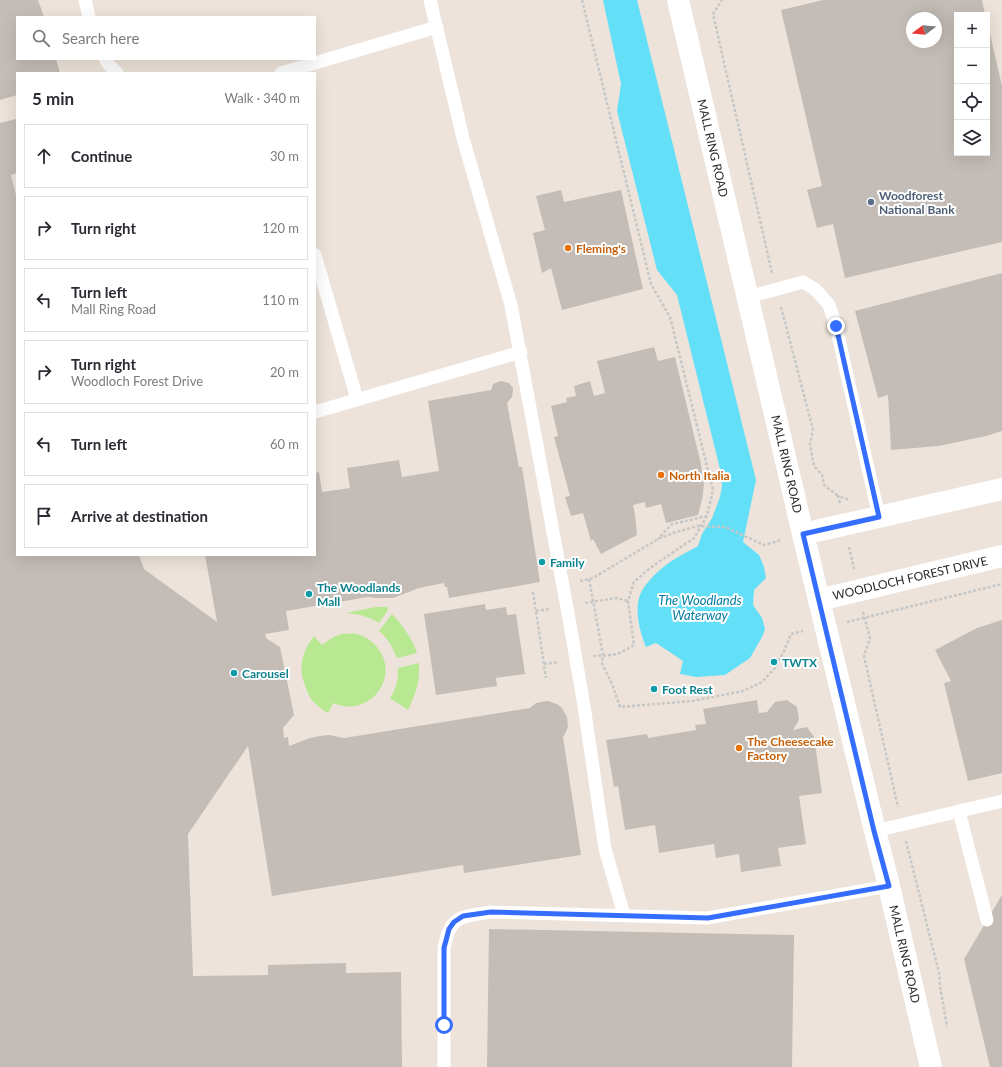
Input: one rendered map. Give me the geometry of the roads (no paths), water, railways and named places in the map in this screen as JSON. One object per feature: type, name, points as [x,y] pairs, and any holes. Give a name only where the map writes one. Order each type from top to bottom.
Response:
[{"type":"street","name":"MALL RING ROAD","points":[[678,0],[803,534],[874,831],[889,886],[931,1067]]},
{"type":"street","points":[[803,534],[1002,489]]},
{"type":"street","name":"WOODLOCH FOREST DRIVE","points":[[819,600],[1002,556]]},
{"type":"lane","points":[[85,0],[90,16]]},
{"type":"lane","points":[[430,0],[463,138],[511,305],[521,352],[584,706],[605,849],[624,915]]},
{"type":"lane","points":[[284,72],[437,28]]},
{"type":"lane","points":[[106,60],[116,72]]},
{"type":"lane","points":[[316,257],[357,399]]},
{"type":"lane","points":[[748,297],[803,282],[815,289],[829,305],[836,326],[879,517]]},
{"type":"lane","points":[[316,412],[521,352]]},
{"type":"lane","points":[[874,831],[1002,801]]},
{"type":"lane","points":[[959,811],[987,920]]},
{"type":"lane","points":[[444,1067],[444,948],[449,929],[454,922],[463,916],[491,912],[708,918],[889,886]]},
{"type":"water","name":"The Woodlands Waterway","points":[[603,0],[637,0],[756,480],[743,542],[759,555],[764,567],[766,578],[754,590],[753,605],[762,618],[765,629],[750,658],[725,675],[696,677],[680,674],[683,661],[656,643],[646,647],[638,621],[638,601],[644,588],[665,565],[698,546],[702,534],[712,518],[720,497],[722,486],[721,473],[677,295],[657,270],[617,111],[621,84]]},
{"type":"place","name":"Woodforest National Bank","points":[[871,202]]},
{"type":"place","name":"Fleming's","points":[[568,248]]},
{"type":"place","name":"North Italia","points":[[661,475]]},
{"type":"place","name":"Family","points":[[542,562]]},
{"type":"place","name":"The Woodlands Mall","points":[[309,594]]},
{"type":"place","name":"TWTX","points":[[774,662]]},
{"type":"place","name":"Carousel","points":[[234,673]]},
{"type":"place","name":"Foot Rest","points":[[654,689]]},
{"type":"place","name":"The Cheesecake Factory","points":[[739,748]]}]
